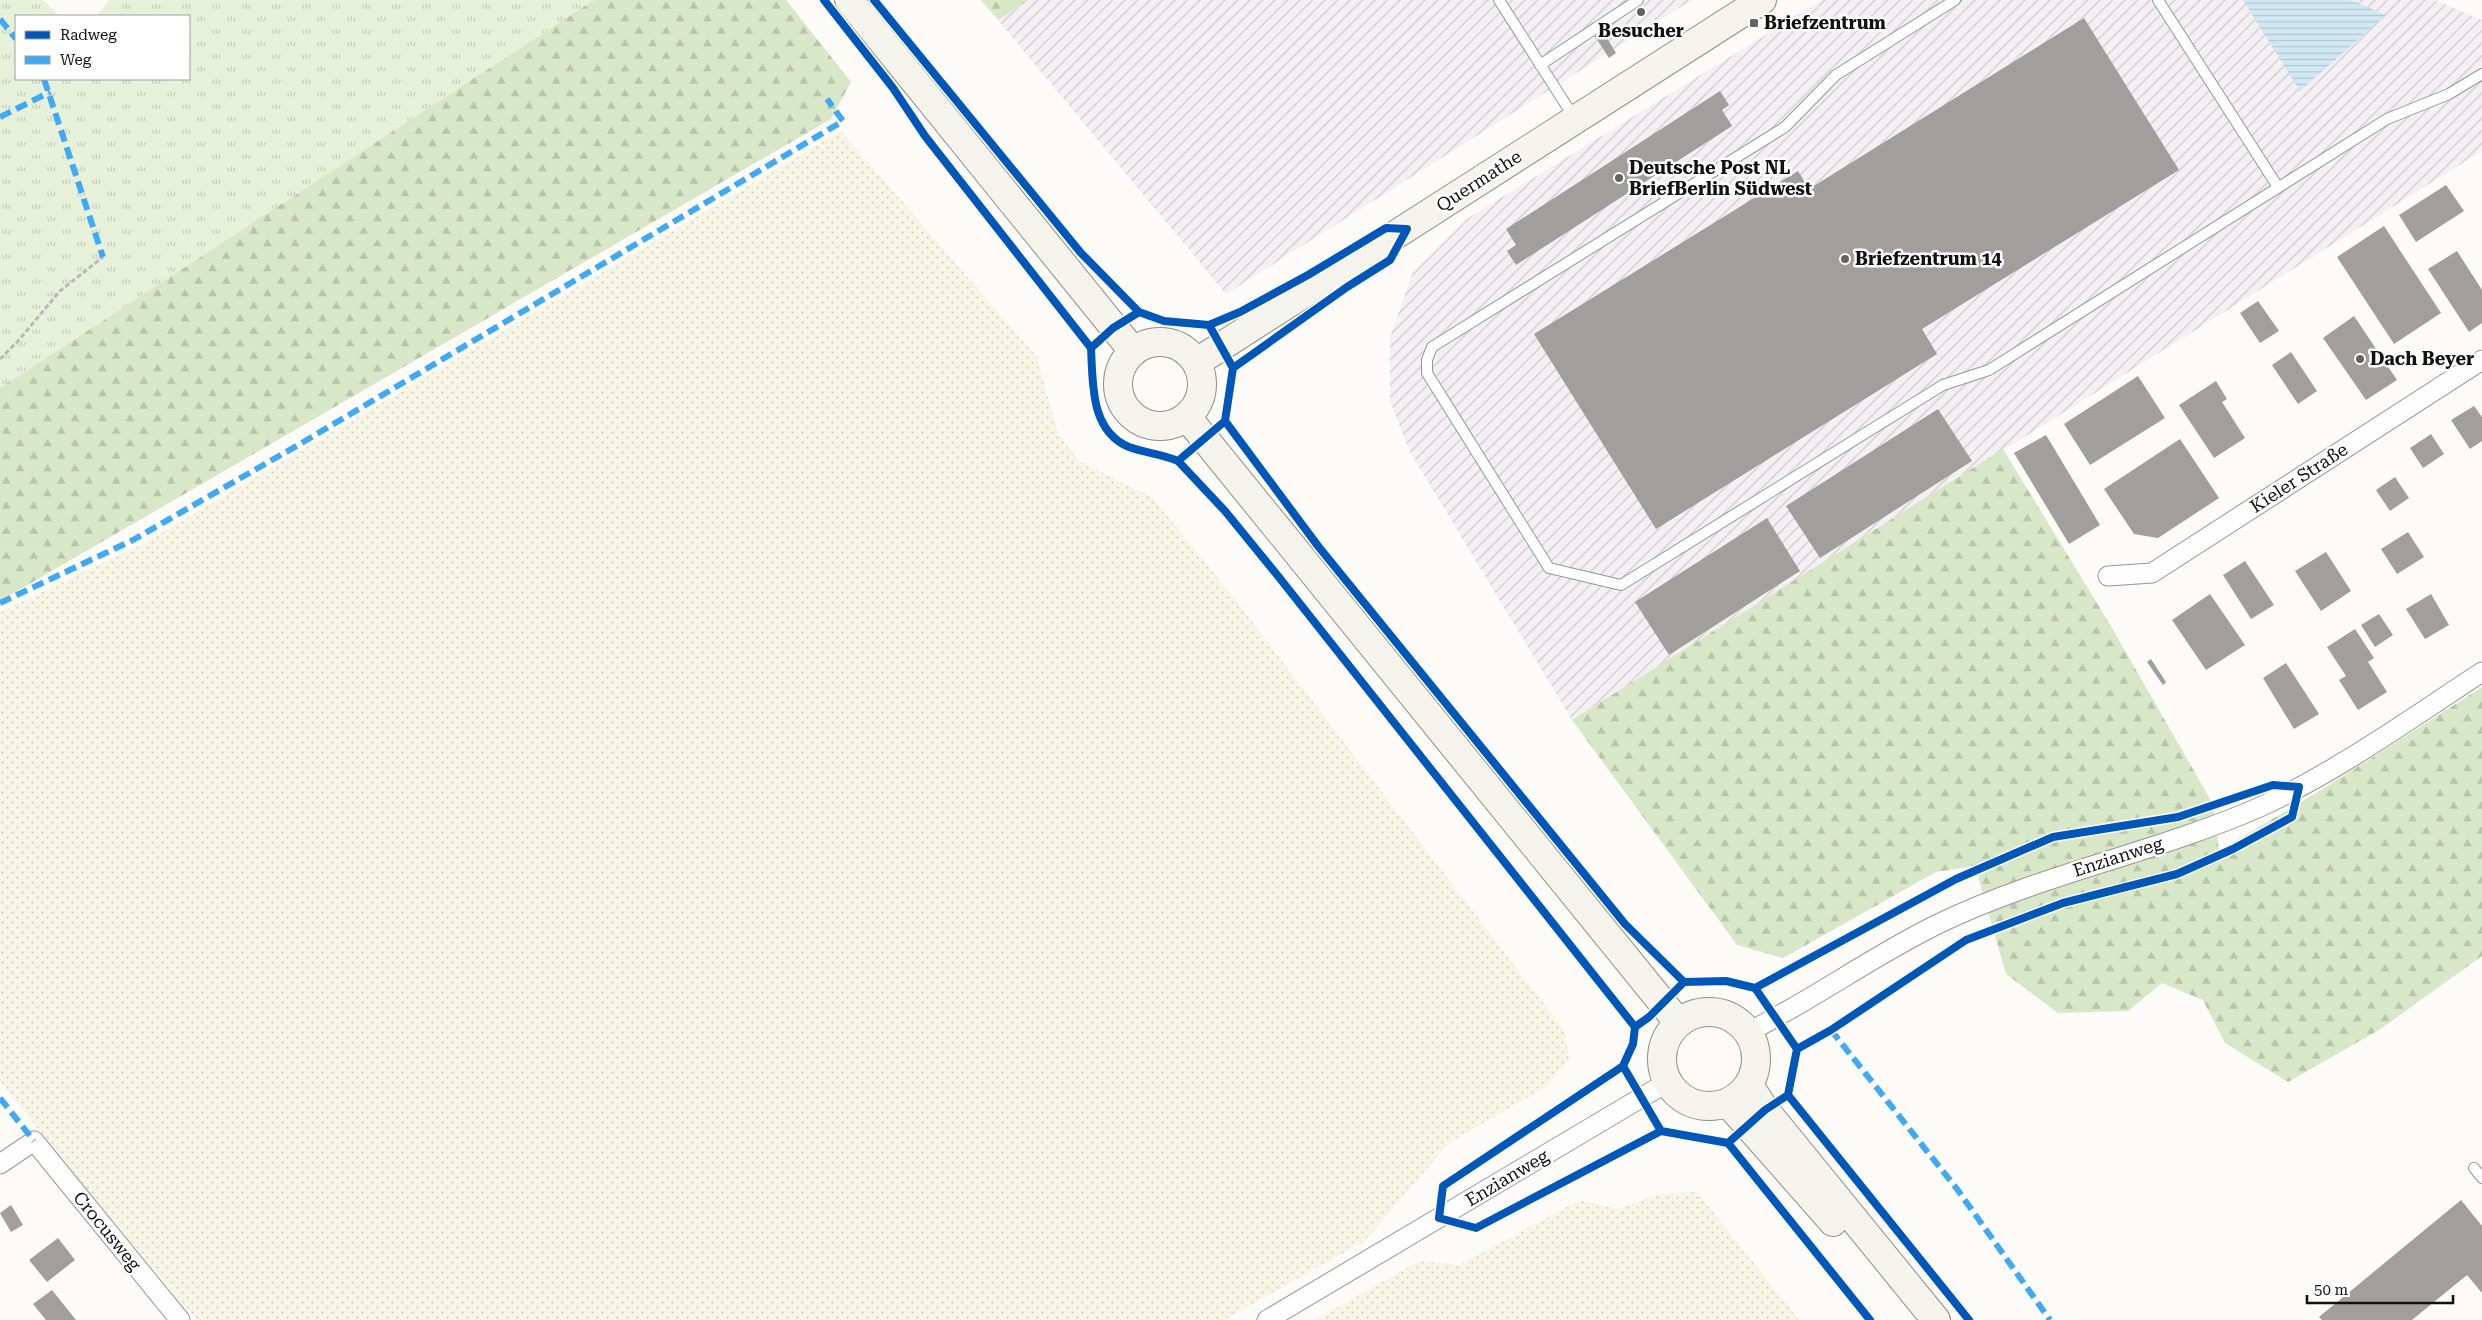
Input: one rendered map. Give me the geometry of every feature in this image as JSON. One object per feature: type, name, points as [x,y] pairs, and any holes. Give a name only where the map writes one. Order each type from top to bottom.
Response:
[{"type":"main road","points":[[849,0],[1133,352]]},
{"type":"main road","name":"Quermathe","points":[[1196,362],[1386,243],[1752,3]]},
{"type":"main road","points":[[1160,342],[1180,348],[1196,362],[1201,373],[1201,391],[1195,408],[1187,417],[1174,424],[1159,426],[1145,424],[1132,416],[1123,405],[1118,391],[1118,376],[1123,363],[1133,352],[1145,344],[1160,342]]},
{"type":"main road","points":[[1187,417],[1678,1022]]},
{"type":"main road","points":[[1715,1012],[1739,1022],[1748,1032],[1754,1044],[1756,1058],[1754,1072],[1749,1085],[1740,1095],[1728,1103],[1714,1106],[1699,1106],[1685,1100],[1674,1092],[1666,1080],[1661,1064],[1662,1048],[1668,1034],[1678,1022],[1696,1014],[1715,1012]]},
{"type":"main road","points":[[1749,1085],[1766,1110],[1936,1320]]},
{"type":"main road","points":[[1728,1103],[1749,1124],[1915,1320]]},
{"type":"street","name":"Kieler Straße","points":[[2108,576],[2152,573],[2482,360]]},
{"type":"street","name":"Enzianweg","points":[[1748,1032],[1776,1018],[1938,924],[2020,889],[2200,830],[2259,807],[2332,768],[2482,672]]},
{"type":"street","name":"Enzianweg","points":[[1266,1320],[1666,1083],[1666,1080]]},
{"type":"street","name":"Crocusweg","points":[[0,1164],[34,1141],[180,1320]]},
{"type":"lane","points":[[1498,0],[1575,119]]},
{"type":"lane","points":[[1540,65],[1638,0]]},
{"type":"lane","points":[[1955,0],[1836,75],[1785,127],[1432,346],[1427,360],[1427,373],[1549,568],[1621,585],[1943,385],[1989,370],[2387,119],[2450,94],[2482,74]]},
{"type":"lane","points":[[2158,0],[2278,187]]},
{"type":"lane","points":[[2474,1168],[2482,1178]]},
{"type":"path","points":[[0,359],[18,341],[60,291],[103,257]]},
{"type":"shaded area","points":[[1029,0],[1692,0],[1226,294],[998,20]]},
{"type":"shaded area","points":[[1822,0],[2435,0],[2482,20],[2482,151],[1572,720],[1410,452],[1390,401],[1390,337],[1413,272],[1465,220]]},
{"type":"shaded area","points":[[841,131],[1037,357],[1058,434],[1079,461],[1153,498],[1234,598],[1565,1032],[1569,1060],[1546,1087],[1449,1143],[1365,1241],[1224,1320],[197,1320],[67,1166],[0,1081],[0,612],[146,542]]},
{"type":"shaded area","points":[[1697,1192],[1799,1320],[1315,1320],[1419,1261],[1459,1265],[1580,1200],[1617,1209],[1659,1194]]},
{"type":"green space","points":[[0,0],[43,0],[58,15],[15,15],[15,80],[190,80],[190,15],[98,15],[109,0],[594,0],[0,388]]},
{"type":"green space","points":[[594,0],[786,0],[851,82],[831,119],[0,601],[0,388]]},
{"type":"green space","points":[[981,0],[1029,0],[998,20]]},
{"type":"green space","points":[[2003,449],[2109,623],[2213,804],[2219,851],[2326,787],[2482,687],[2482,956],[2379,1030],[2288,1082],[2225,1043],[2203,1000],[2162,983],[2128,1011],[2058,1013],[2006,974],[1975,866],[1936,872],[1783,958],[1737,945],[1572,720]]},
{"type":"water","points":[[2243,0],[2351,0],[2386,15],[2300,91]]},
{"type":"building","name":"Briefzentrum 14","points":[[2084,18],[2179,170],[1922,329],[1937,354],[1656,529],[1534,334],[1798,171],[1809,189]]},
{"type":"building","points":[[1602,30],[1616,53],[1609,58],[1594,35]]},
{"type":"building","name":"Deutsche Post NL BriefBerlin Südwest","points":[[1720,91],[1729,105],[1722,110],[1732,126],[1516,265],[1507,251],[1516,245],[1506,229]]},
{"type":"building","points":[[2446,185],[2464,211],[2416,242],[2399,215]]},
{"type":"building","points":[[2384,226],[2441,313],[2394,344],[2337,257]]},
{"type":"building","points":[[2457,251],[2482,290],[2482,323],[2469,332],[2428,269]]},
{"type":"building","points":[[2258,301],[2279,331],[2260,343],[2240,313]]},
{"type":"building","name":"Dach Beyer","points":[[2354,316],[2397,380],[2366,400],[2323,338]]},
{"type":"building","points":[[2291,352],[2317,391],[2298,404],[2272,365]]},
{"type":"building","points":[[2138,376],[2165,418],[2090,465],[2064,424]]},
{"type":"building","points":[[2216,381],[2227,399],[2222,402],[2245,438],[2214,458],[2179,405]]},
{"type":"building","points":[[2474,406],[2482,417],[2482,441],[2470,449],[2451,420]]},
{"type":"building","points":[[1938,409],[1972,461],[1820,558],[1786,506]]},
{"type":"building","points":[[2431,434],[2444,454],[2423,468],[2410,448]]},
{"type":"building","points":[[2046,435],[2100,525],[2069,544],[2014,453]]},
{"type":"building","points":[[2180,439],[2219,498],[2158,538],[2134,534],[2104,489]]},
{"type":"building","points":[[2395,477],[2409,498],[2390,511],[2376,490]]},
{"type":"building","points":[[1767,518],[1800,571],[1669,655],[1635,602]]},
{"type":"building","points":[[2408,532],[2424,557],[2397,574],[2381,549]]},
{"type":"building","points":[[2326,552],[2351,591],[2321,611],[2295,571]]},
{"type":"building","points":[[2245,561],[2274,605],[2251,619],[2223,575]]},
{"type":"building","points":[[2210,594],[2245,645],[2206,670],[2172,620]]},
{"type":"building","points":[[2431,594],[2449,625],[2425,639],[2406,609]]},
{"type":"building","points":[[2379,614],[2393,635],[2375,647],[2361,625]]},
{"type":"building","points":[[2355,629],[2374,658],[2368,662],[2387,692],[2358,710],[2339,680],[2346,676],[2327,647]]},
{"type":"building","points":[[2151,659],[2166,682],[2163,685],[2147,662]]},
{"type":"building","points":[[2286,663],[2319,714],[2294,729],[2263,678]]},
{"type":"building","points":[[2461,1200],[2482,1226],[2482,1293],[2467,1275],[2412,1320],[2322,1320],[2319,1317]]},
{"type":"building","points":[[11,1205],[23,1225],[11,1232],[0,1213]]},
{"type":"building","points":[[58,1238],[75,1260],[47,1282],[29,1260]]},
{"type":"building","points":[[52,1290],[76,1320],[46,1320],[33,1304]]},
{"type":"marked path","points":[[0,19],[15,38]]},
{"type":"marked path","points":[[44,80],[103,257]]},
{"type":"marked path","points":[[0,117],[50,92]]},
{"type":"marked path","points":[[0,603],[133,540],[305,441],[843,121],[827,99]]},
{"type":"marked path","points":[[1831,1030],[1957,1189],[2050,1320]]},
{"type":"marked path","points":[[0,1098],[34,1141]]},
{"type":"cycle path","points":[[824,0],[893,88],[925,136],[1091,348]]},
{"type":"cycle path","points":[[874,0],[1081,253],[1139,312]]},
{"type":"cycle path","points":[[1209,325],[1240,312],[1308,275],[1386,228],[1407,229],[1390,260],[1347,287],[1233,368]]},
{"type":"cycle path","points":[[1139,312],[1164,321],[1209,325],[1233,368],[1225,421],[1178,461],[1129,447],[1116,440],[1100,418],[1096,405],[1091,348],[1113,328],[1139,312]]},
{"type":"cycle path","points":[[1225,421],[1318,546],[1625,924],[1684,982]]},
{"type":"cycle path","points":[[1178,461],[1225,511],[1278,576],[1635,1027],[1633,1044],[1623,1066],[1661,1131],[1728,1143],[1765,1110],[1788,1095],[1797,1049],[1755,988],[1726,981],[1684,982],[1649,1017],[1635,1027]]},
{"type":"cycle path","points":[[1755,988],[1956,879],[2053,837],[2178,817],[2273,785],[2299,787],[2292,817],[2233,849],[2177,874],[2063,903],[1966,940],[1831,1030],[1797,1049]]},
{"type":"cycle path","points":[[1623,1066],[1443,1186],[1439,1218],[1476,1228],[1661,1131]]},
{"type":"cycle path","points":[[1788,1095],[1969,1320]]},
{"type":"cycle path","points":[[1728,1143],[1870,1320]]},
{"type":"place","name":"Besucher","points":[[1641,12]]},
{"type":"place","name":"Briefzentrum","points":[[1754,23]]},
{"type":"place","name":"Deutsche Post NL BriefBerlin Südwest","points":[[1619,178]]},
{"type":"place","name":"Briefzentrum 14","points":[[1845,259]]},
{"type":"place","name":"Dach Beyer","points":[[2360,359]]}]
